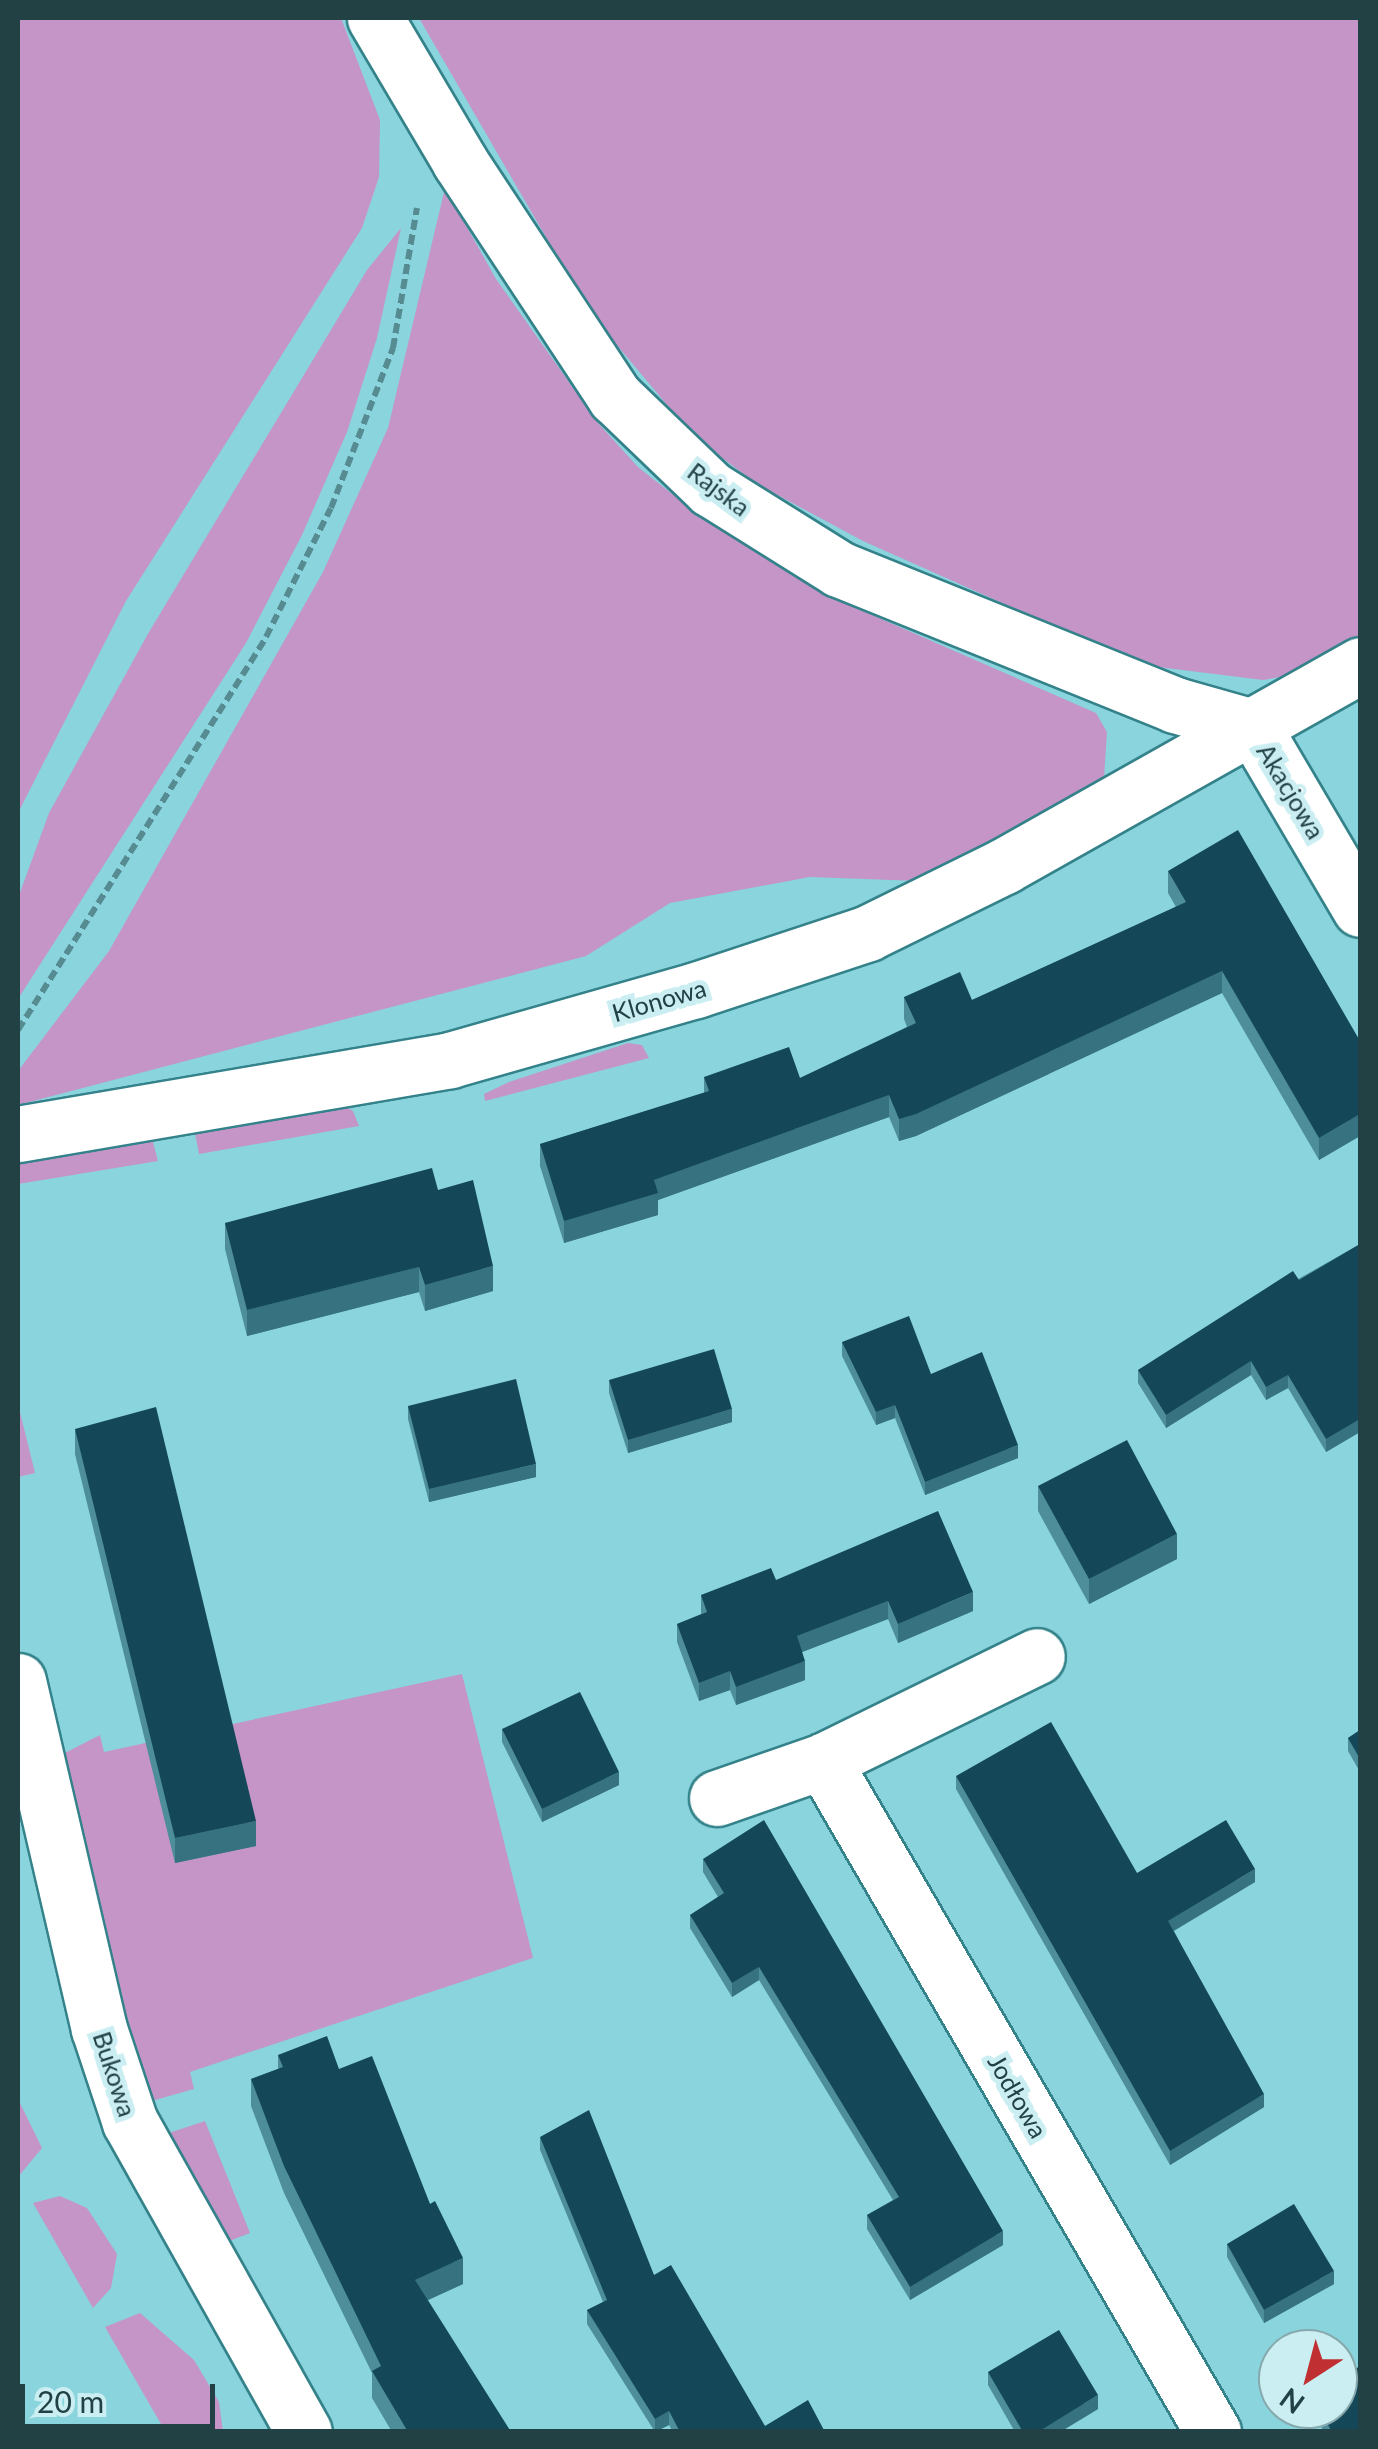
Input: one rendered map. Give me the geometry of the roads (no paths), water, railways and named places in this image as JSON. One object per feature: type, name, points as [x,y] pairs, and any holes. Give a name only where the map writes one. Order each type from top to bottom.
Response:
[{"type":"street","name":"Rajska","points":[[376,18],[460,162],[615,397],[711,489],[839,569],[1175,705],[1253,727]]},
{"type":"street","name":"Akacjowa","points":[[1360,664],[1253,727],[1360,909]]},
{"type":"street","name":"Klonowa","points":[[18,1134],[450,1060],[696,990],[868,933],[1004,866],[1253,727]]},
{"type":"street","points":[[717,1798],[822,1762],[1037,1656]]},
{"type":"street","name":"Bukowa","points":[[18,1681],[99,2029],[130,2122],[304,2432]]},
{"type":"street","name":"Jodłowa","points":[[822,1762],[1213,2432]]}]
